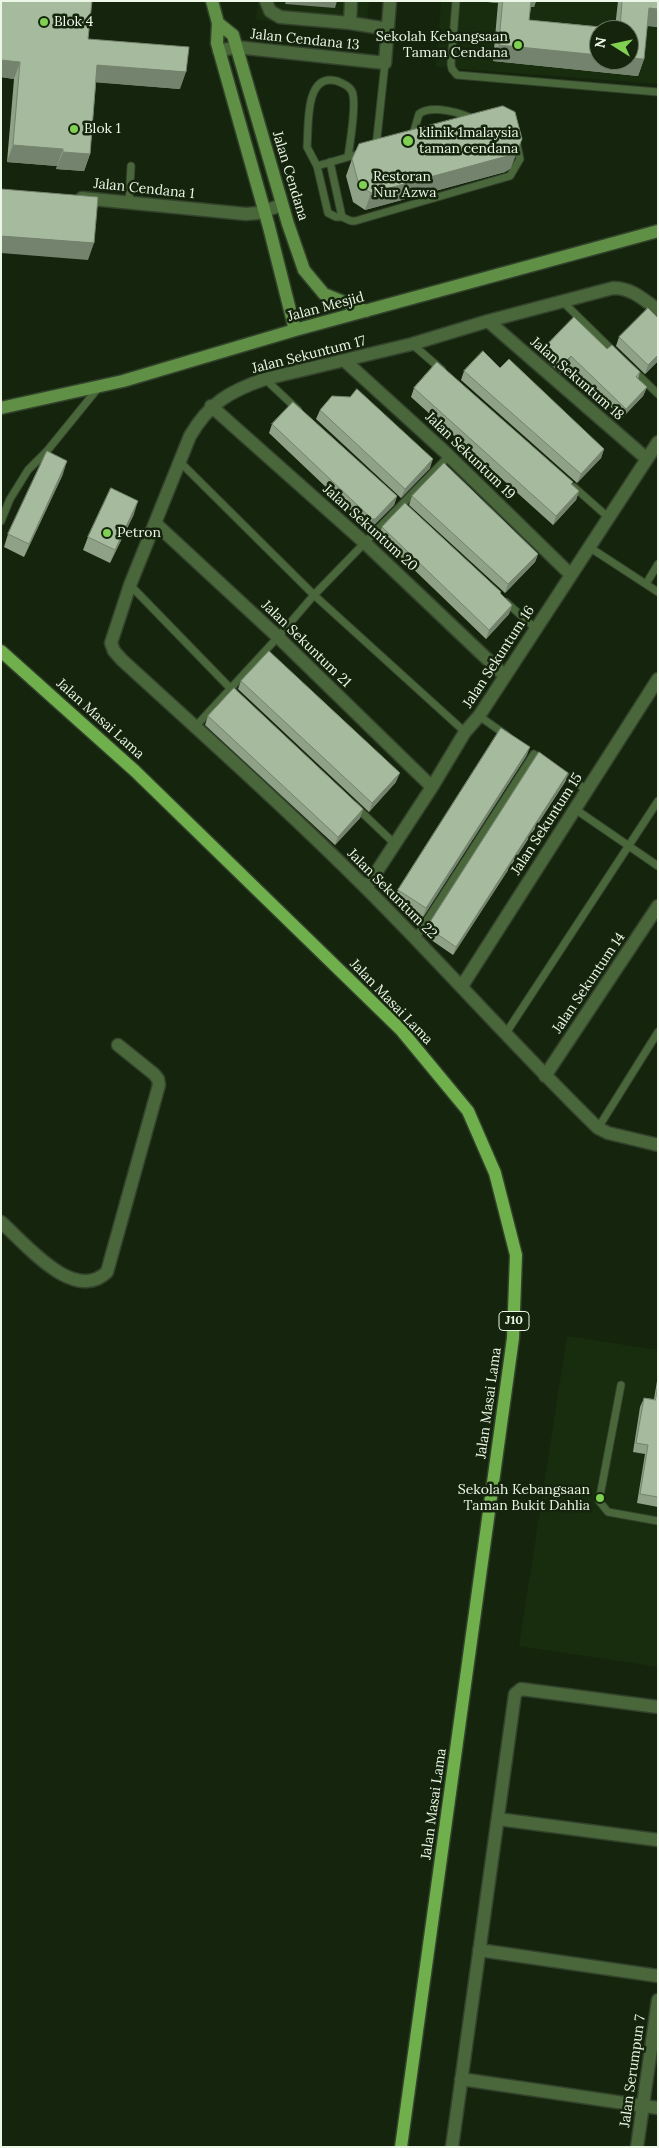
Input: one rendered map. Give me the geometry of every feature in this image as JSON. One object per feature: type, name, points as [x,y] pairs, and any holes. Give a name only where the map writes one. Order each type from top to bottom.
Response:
[{"type":"main road","name":"Jalan Masai Lama","points":[[1,652],[135,771],[401,1030],[468,1111],[497,1182],[516,1255],[513,1338],[401,2147]]},
{"type":"street","name":"Jalan Cendana","points":[[212,1],[218,23],[217,43],[295,330]]},
{"type":"street","points":[[266,1],[270,11],[280,17],[350,23],[388,29]]},
{"type":"street","points":[[350,23],[352,1]]},
{"type":"street","points":[[385,63],[390,1]]},
{"type":"street","name":"Jalan Cendana","points":[[218,23],[233,35],[282,206],[304,270],[324,294],[366,312]]},
{"type":"street","name":"Jalan Cendana 13","points":[[220,51],[236,47],[385,63]]},
{"type":"street","name":"Jalan Cendana 1","points":[[66,196],[246,214],[282,206]]},
{"type":"street","name":"Jalan Mesjid","points":[[1,408],[100,386],[295,330],[658,231]]},
{"type":"street","name":"Jalan Sekuntum 17","points":[[112,647],[114,632],[130,586],[156,524],[179,461],[198,422],[211,406],[248,385],[265,379],[412,344],[488,321],[613,288],[624,288],[635,293],[658,310]]},
{"type":"street","name":"Jalan Sekuntum 18","points":[[488,321],[647,459]]},
{"type":"street","name":"Jalan Sekuntum 19","points":[[345,361],[449,456],[571,575]]},
{"type":"street","name":"Jalan Sekuntum 20","points":[[211,406],[365,543],[505,676]]},
{"type":"street","name":"Jalan Sekuntum 16","points":[[366,888],[466,732],[479,716],[658,442]]},
{"type":"street","name":"Jalan Sekuntum 21","points":[[156,524],[278,637],[432,787]]},
{"type":"street","name":"Jalan Sekuntum 22","points":[[112,647],[122,660],[366,888],[462,986],[545,1076],[598,1128],[608,1133],[658,1145]]},
{"type":"street","name":"Jalan Sekuntum 15","points":[[462,986],[658,679]]},
{"type":"street","name":"Jalan Sekuntum 14","points":[[545,1076],[658,906]]},
{"type":"street","points":[[1,1222],[62,1276],[90,1282],[107,1272],[159,1085],[154,1074],[118,1045]]},
{"type":"street","points":[[452,2147],[515,1694],[521,1688],[658,1707]]},
{"type":"street","points":[[498,1819],[658,1840]]},
{"type":"street","points":[[479,1950],[658,1976]]},
{"type":"street","name":"Jalan Serumpun 7","points":[[637,2147],[658,2000]]},
{"type":"street","points":[[461,2079],[658,2108]]},
{"type":"lane","points":[[456,1],[451,64],[452,69],[457,75],[658,92]]},
{"type":"lane","points":[[376,149],[385,63]]},
{"type":"lane","points":[[348,157],[353,95],[348,86],[342,83],[324,81],[316,87],[311,97],[307,148],[317,166],[328,213],[336,217],[355,221],[510,176],[515,171],[521,156],[514,130]]},
{"type":"lane","points":[[412,138],[419,114],[427,110],[463,113],[479,119],[467,123]]},
{"type":"lane","points":[[403,141],[422,136]]},
{"type":"lane","points":[[317,166],[385,146]]},
{"type":"lane","points":[[330,162],[342,217]]},
{"type":"lane","points":[[129,202],[131,166]]},
{"type":"lane","points":[[562,301],[617,354]]},
{"type":"lane","points":[[412,344],[448,376]]},
{"type":"lane","points":[[630,368],[658,394]]},
{"type":"lane","points":[[265,379],[301,413]]},
{"type":"lane","points":[[1,521],[10,499],[28,470],[47,451],[100,386]]},
{"type":"lane","points":[[195,727],[314,595],[449,456]]},
{"type":"lane","points":[[179,461],[314,595],[466,732]]},
{"type":"lane","points":[[565,479],[608,518]]},
{"type":"lane","points":[[393,499],[408,512]]},
{"type":"lane","points":[[589,547],[658,592]]},
{"type":"lane","points":[[646,584],[658,564]]},
{"type":"lane","points":[[130,586],[237,695]]},
{"type":"lane","points":[[500,597],[536,629]]},
{"type":"lane","points":[[479,716],[511,738]]},
{"type":"lane","points":[[526,749],[542,759]]},
{"type":"lane","points":[[415,938],[534,754]]},
{"type":"lane","points":[[557,769],[587,790]]},
{"type":"lane","points":[[348,800],[395,844]]},
{"type":"lane","points":[[506,1033],[658,801]]},
{"type":"lane","points":[[575,809],[658,866]]},
{"type":"lane","points":[[598,1128],[658,1032]]},
{"type":"lane","points":[[621,1385],[599,1501],[608,1512],[658,1521]]},
{"type":"shaded area","points":[[258,1],[369,1],[366,30],[256,20]]},
{"type":"shaded area","name":"Sekolah Kebangsaan Taman Cendana","points":[[441,1],[658,1],[658,84],[436,67]]},
{"type":"shaded area","name":"Sekolah Kebangsaan Taman Bukit Dahlia","points":[[567,1336],[658,1350],[658,1667],[519,1646]]},
{"type":"building","points":[[1,1],[92,1],[88,39],[189,47],[186,72],[97,65],[90,154],[63,152],[63,149],[13,145],[20,62],[1,60]]},
{"type":"building","points":[[503,1],[531,1],[529,20],[589,26],[589,54],[499,45]]},
{"type":"building","points":[[622,1],[658,1],[658,9],[649,8],[644,59],[639,59],[639,20],[621,20]]},
{"type":"building","points":[[503,106],[515,112],[522,139],[517,151],[511,155],[371,193],[359,185],[352,159],[359,144]]},
{"type":"building","points":[[1,189],[98,197],[94,243],[1,236]]},
{"type":"building","points":[[648,308],[658,318],[658,355],[648,365],[619,337]]},
{"type":"building","points":[[574,317],[607,349],[612,345],[640,372],[636,377],[647,387],[626,409],[571,356],[563,364],[544,348]]},
{"type":"building","points":[[483,351],[500,368],[509,359],[604,449],[581,474],[464,371]]},
{"type":"building","points":[[437,362],[573,482],[571,484],[579,491],[556,516],[414,388]]},
{"type":"building","points":[[357,389],[433,459],[405,489],[320,410],[332,396],[350,397]]},
{"type":"building","points":[[293,402],[397,496],[375,519],[372,519],[272,424]]},
{"type":"building","points":[[47,451],[67,461],[29,544],[8,534]]},
{"type":"building","points":[[444,463],[538,554],[508,584],[412,496]]},
{"type":"building","points":[[111,488],[138,501],[115,550],[88,537]]},
{"type":"building","points":[[405,503],[501,592],[512,605],[489,630],[382,527]]},
{"type":"building","points":[[269,651],[400,773],[372,803],[241,681]]},
{"type":"building","points":[[234,688],[363,809],[338,837],[208,716]]},
{"type":"building","points":[[501,728],[530,747],[426,908],[398,890]]},
{"type":"building","points":[[539,752],[568,773],[456,947],[427,927]]},
{"type":"building","points":[[658,1386],[658,1497],[640,1494],[648,1445],[636,1443],[644,1398],[655,1400]]},
{"type":"place","name":"Blok 4","points":[[44,22]]},
{"type":"place","name":"Sekolah Kebangsaan Taman Cendana","points":[[518,45]]},
{"type":"place","name":"Blok 1","points":[[74,129]]},
{"type":"place","name":"klinik 1malaysia taman cendana","points":[[408,141]]},
{"type":"place","name":"Restoran Nur Azwa","points":[[363,185]]},
{"type":"place","name":"Petron","points":[[107,533]]},
{"type":"place","name":"Sekolah Kebangsaan Taman Bukit Dahlia","points":[[600,1498]]}]
